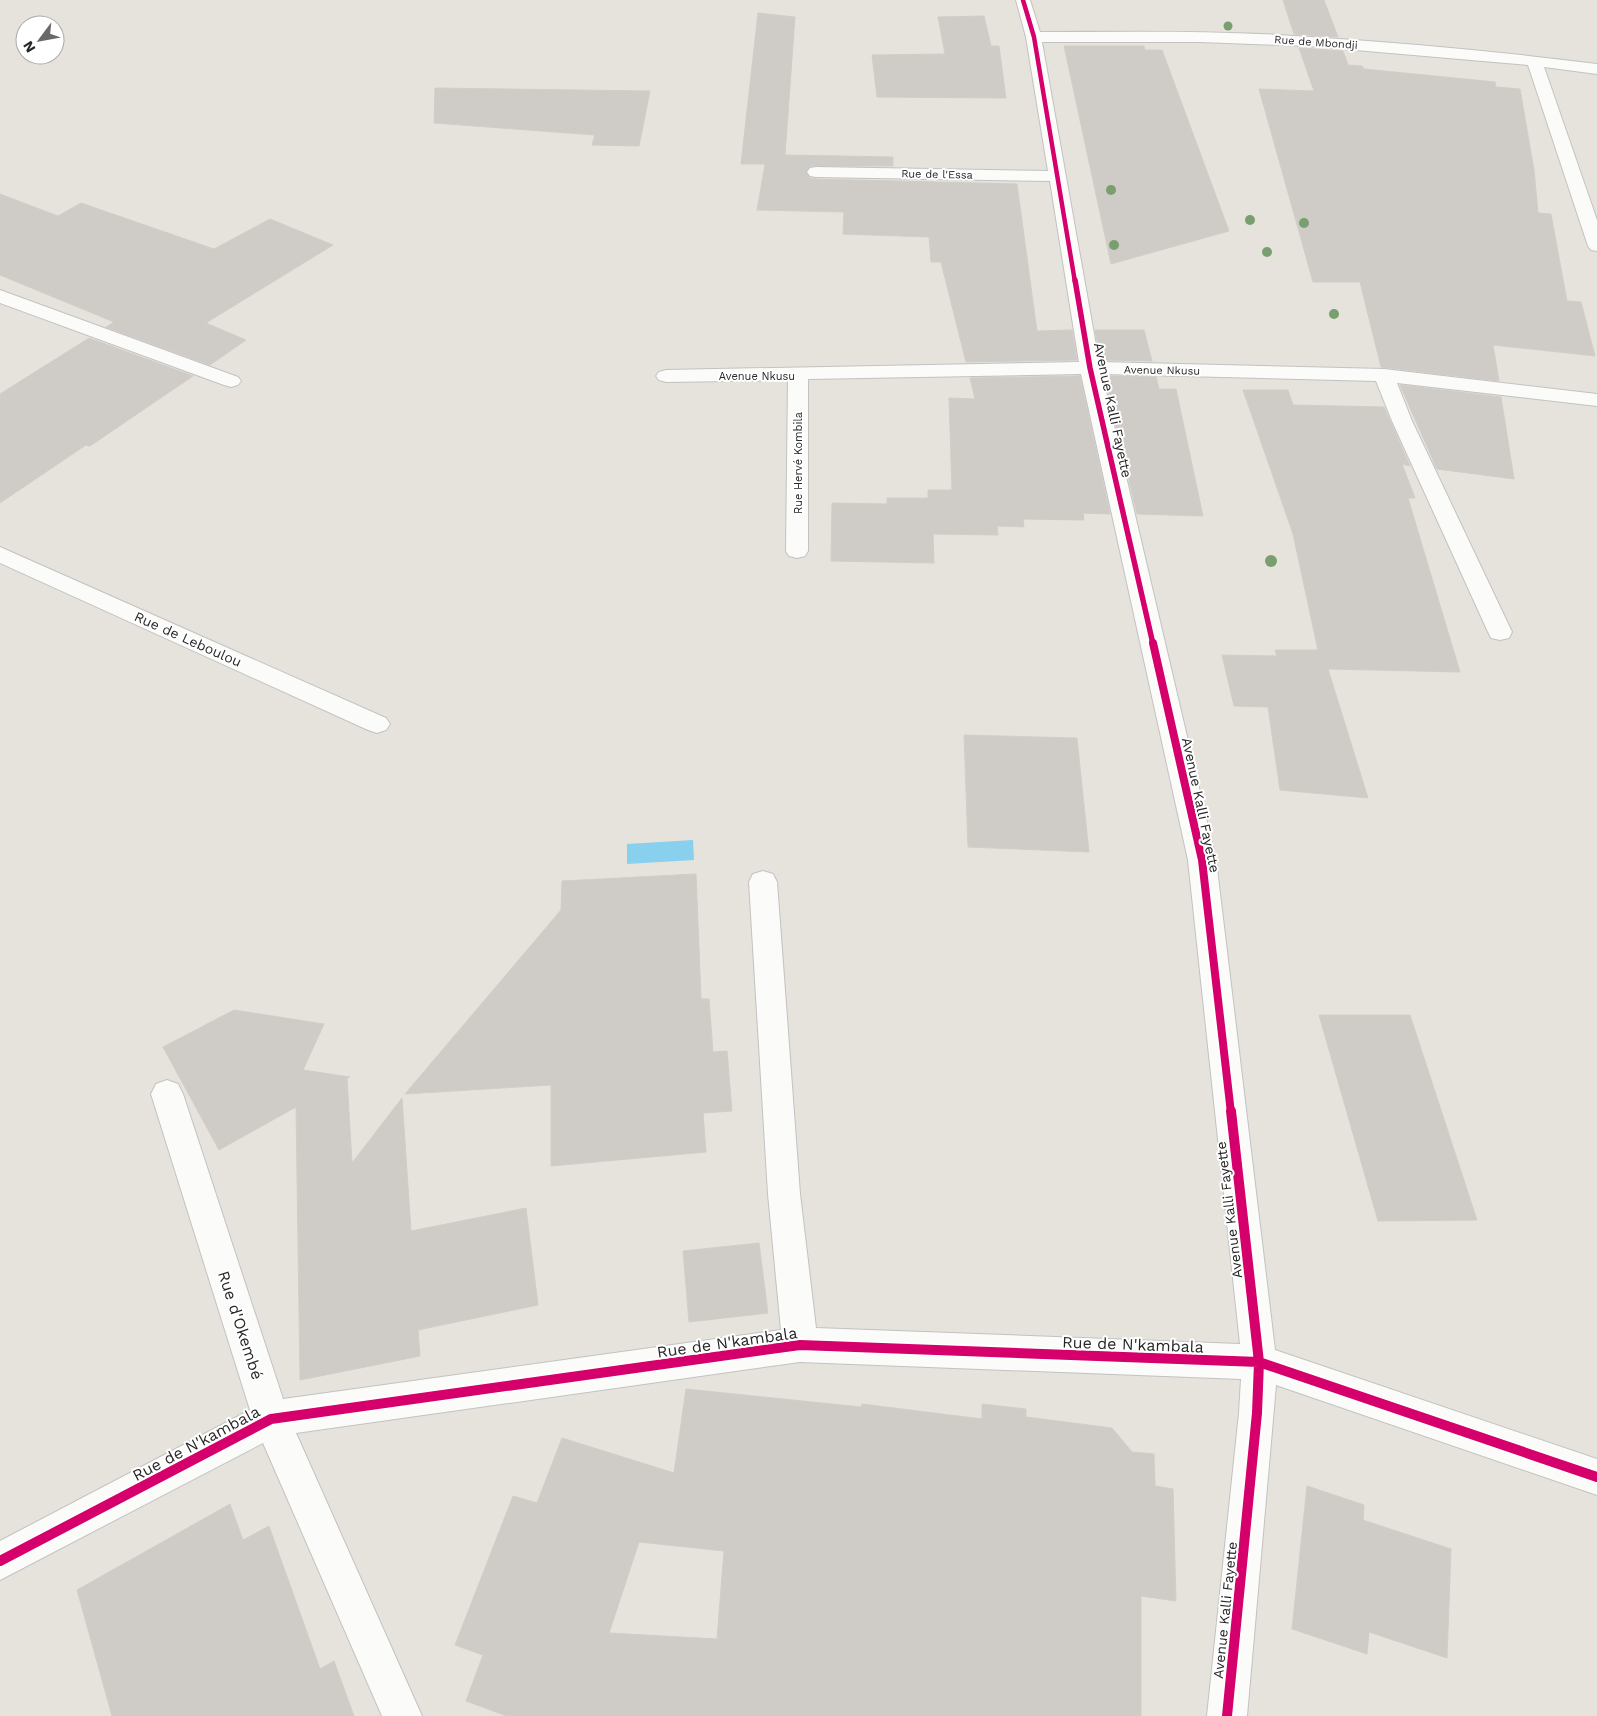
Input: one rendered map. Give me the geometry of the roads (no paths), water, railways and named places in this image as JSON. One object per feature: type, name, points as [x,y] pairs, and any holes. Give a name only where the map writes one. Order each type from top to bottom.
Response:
[{"type":"street","name":"Avenue Kalli Fayette","points":[[1023,0],[1034,37],[1090,368],[1202,860],[1259,1362],[1258,1413],[1227,1716]]},
{"type":"street","name":"Rue de Mbondji","points":[[1034,37],[1200,37],[1309,41],[1534,61],[1597,69]]},
{"type":"street","points":[[1534,61],[1597,246]]},
{"type":"street","name":"Rue de l'Essa","points":[[816,172],[1057,176]]},
{"type":"street","points":[[0,296],[232,381]]},
{"type":"street","name":"Avenue Nkusu","points":[[666,376],[1090,368],[1384,375],[1597,400]]},
{"type":"street","name":"Rue Hervé Kombila","points":[[797,551],[798,375]]},
{"type":"street","points":[[1384,375],[1402,421],[1500,632]]},
{"type":"street","name":"Rue de Leboulou","points":[[0,554],[377,724]]},
{"type":"street","points":[[763,882],[784,1194],[800,1345]]},
{"type":"street","name":"Rue d'Okembé","points":[[167,1094],[271,1419],[402,1716]]},
{"type":"street","name":"Rue de N'kambala","points":[[0,1561],[271,1419],[800,1345],[1259,1362],[1597,1476]]},
{"type":"water","points":[[693,840],[694,860],[627,864],[627,844]]}]
